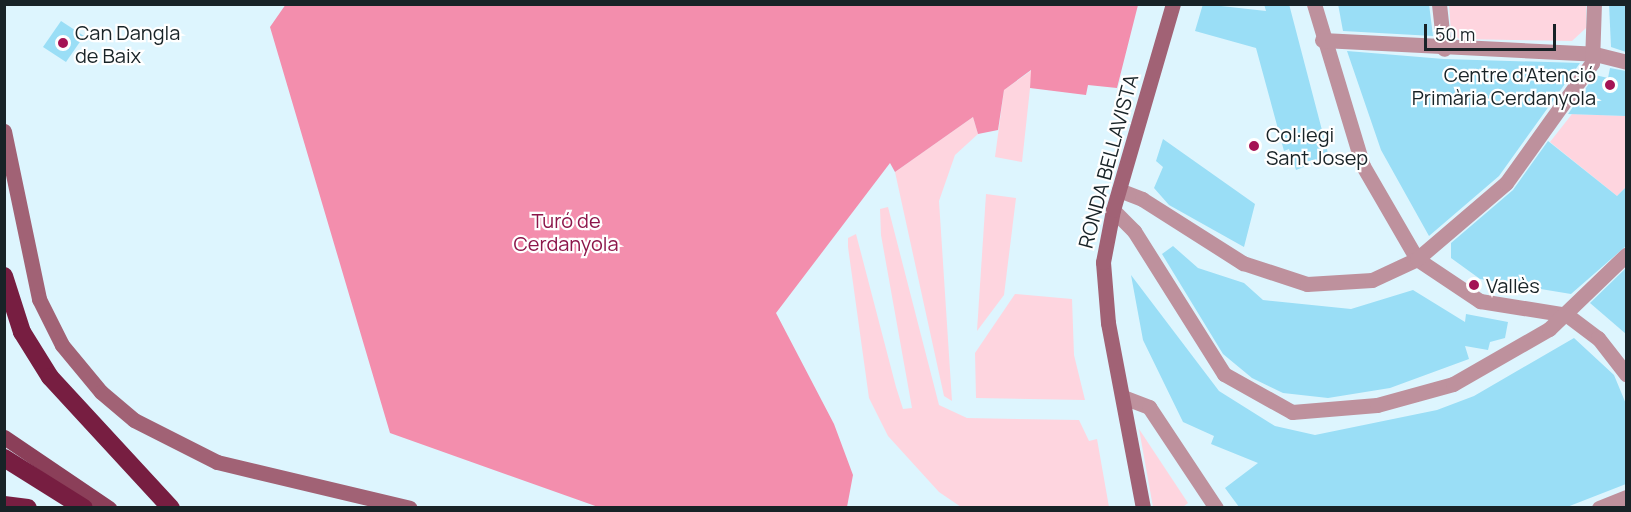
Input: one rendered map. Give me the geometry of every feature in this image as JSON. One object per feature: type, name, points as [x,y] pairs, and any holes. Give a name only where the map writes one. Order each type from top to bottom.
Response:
[{"type":"highway","points":[[4,276],[22,332],[50,377],[171,507]]},
{"type":"highway","points":[[4,458],[84,507]]},
{"type":"highway","points":[[4,505],[28,507]]},
{"type":"main road","points":[[4,437],[108,507]]},
{"type":"street","name":"RONDA BELLAVISTA","points":[[1143,507],[1105,295],[1103,262],[1113,210],[1173,4]]},
{"type":"street","points":[[1314,4],[1322,40],[1364,166],[1417,260],[1480,301],[1568,315],[1598,338],[1626,374]]},
{"type":"street","points":[[1439,4],[1444,48]]},
{"type":"street","points":[[1119,190],[1142,198],[1243,263],[1307,284],[1372,280],[1417,260],[1506,183],[1595,54],[1594,4]]},
{"type":"street","points":[[1322,40],[1595,54],[1626,62]]},
{"type":"street","points":[[4,131],[39,299],[62,345],[100,392],[166,440],[217,462],[410,507]]},
{"type":"street","points":[[1113,210],[1134,231],[1224,374],[1292,412],[1377,405],[1453,384],[1512,354],[1568,315],[1626,255]]},
{"type":"street","points":[[1124,397],[1149,407],[1216,507]]},
{"type":"street","points":[[1599,507],[1626,497]]},
{"type":"shaded area","points":[[1449,5],[1586,5],[1586,28],[1572,41],[1459,39],[1451,32]]},
{"type":"shaded area","points":[[1032,70],[1022,162],[995,157],[1004,90]]},
{"type":"shaded area","points":[[1572,114],[1626,116],[1626,187],[1617,196],[1550,142]]},
{"type":"shaded area","points":[[973,117],[978,134],[955,155],[939,201],[952,401],[944,396],[895,172]]},
{"type":"shaded area","points":[[986,194],[1016,198],[1004,295],[977,331]]},
{"type":"shaded area","points":[[888,207],[939,405],[967,418],[1079,420],[1089,441],[1097,439],[1109,507],[961,507],[939,492],[888,436],[869,398],[848,238],[856,234],[903,409],[912,408],[881,235],[880,209]]},
{"type":"shaded area","points":[[1015,294],[1072,299],[1074,355],[1085,400],[976,398],[975,353]]},
{"type":"shaded area","points":[[1139,429],[1188,503],[1183,507],[1153,507]]},
{"type":"green space","name":"Turó de Cerdanyola","points":[[286,4],[1138,5],[1117,88],[1088,85],[1086,95],[1030,88],[1031,70],[1004,90],[998,130],[978,134],[973,117],[895,172],[890,163],[776,313],[834,424],[853,475],[847,507],[601,508],[390,433],[270,27]]},
{"type":"building","points":[[1203,4],[1266,11],[1264,4],[1289,4],[1329,157],[1296,170],[1289,149],[1284,151],[1256,48],[1195,31]]},
{"type":"building","points":[[1338,4],[1429,4],[1433,36],[1343,31]]},
{"type":"building","points":[[1609,4],[1626,4],[1626,52],[1611,47]]},
{"type":"building","name":"Can Dangla de Baix","points":[[61,21],[84,36],[66,62],[43,47]]},
{"type":"building","points":[[1347,51],[1444,59],[1580,63],[1499,176],[1429,236],[1381,150]]},
{"type":"building","name":"Centre d'Atenció Primària Cerdanyola","points":[[1610,68],[1626,71],[1626,116],[1568,114],[1595,75],[1608,78]]},
{"type":"building","points":[[1163,139],[1255,204],[1244,247],[1169,205],[1154,188],[1163,167],[1156,161]]},
{"type":"building","points":[[1548,141],[1617,196],[1626,187],[1626,246],[1571,294],[1480,279],[1451,258],[1451,243],[1513,190]]},
{"type":"building","points":[[1173,246],[1198,268],[1244,283],[1263,300],[1351,309],[1413,290],[1465,322],[1466,314],[1508,322],[1505,338],[1490,342],[1488,350],[1465,346],[1469,359],[1390,388],[1328,398],[1283,393],[1252,378],[1223,354],[1162,254]]},
{"type":"building","points":[[1626,268],[1626,334],[1590,303]]},
{"type":"building","points":[[1131,275],[1219,391],[1275,426],[1315,435],[1437,410],[1474,396],[1574,338],[1614,375],[1626,404],[1626,484],[1567,507],[1239,507],[1225,488],[1258,463],[1211,444],[1214,436],[1183,422],[1143,340]]},
{"type":"place","name":"Can Dangla de Baix","points":[[63,43]]},
{"type":"place","name":"Centre d'Atenció Primària Cerdanyola","points":[[1610,85]]},
{"type":"place","name":"Col·legi Sant Josep","points":[[1254,146]]},
{"type":"place","name":"Vallès","points":[[1474,285]]}]
